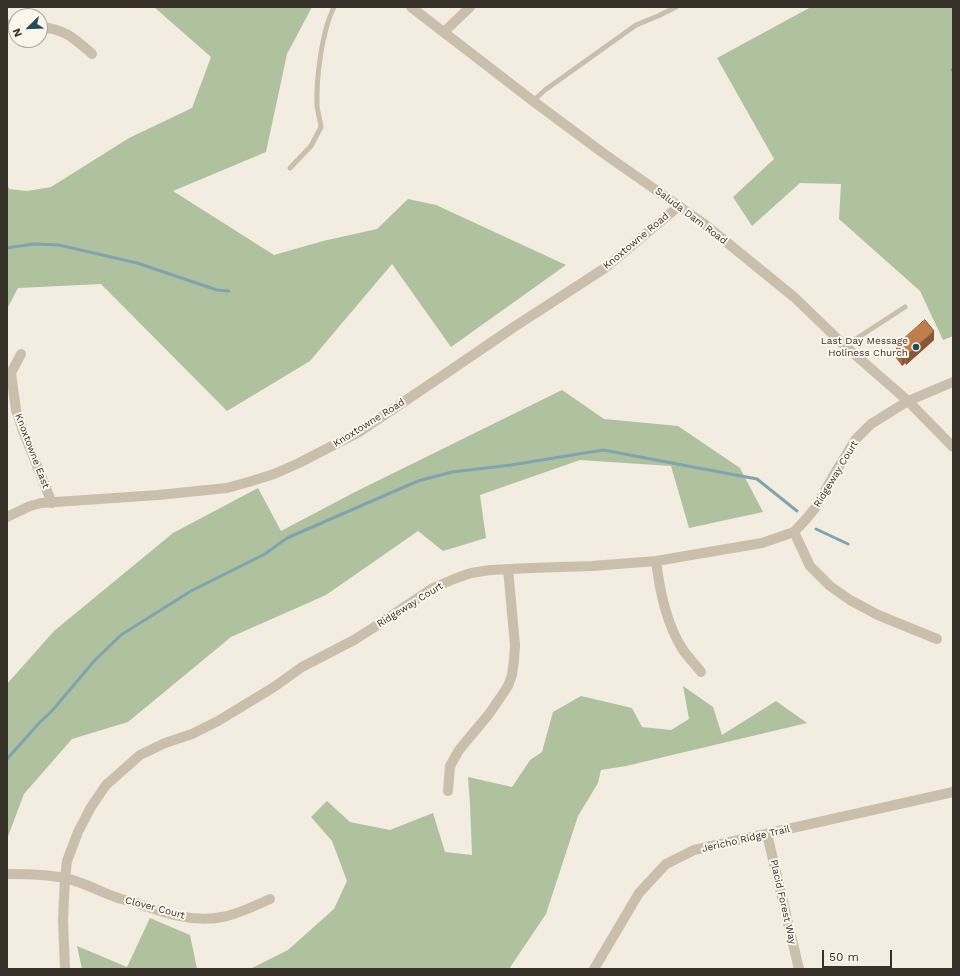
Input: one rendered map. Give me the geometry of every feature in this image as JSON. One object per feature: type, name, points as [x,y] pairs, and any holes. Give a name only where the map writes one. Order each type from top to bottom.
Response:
[{"type":"street","name":"Saluda Dam Road","points":[[411,7],[603,153],[703,223],[794,297],[845,346],[908,401],[953,447]]},
{"type":"street","points":[[444,32],[470,7]]},
{"type":"street","points":[[48,28],[66,33],[92,54]]},
{"type":"street","name":"Knoxtowne Road","points":[[7,517],[30,506],[41,503],[158,496],[227,488],[274,474],[298,463],[359,432],[514,327],[605,268],[679,206]]},
{"type":"street","name":"Knoxtowne East","points":[[21,354],[11,373],[16,410],[52,503]]},
{"type":"street","name":"Ridgeway Court","points":[[66,969],[63,920],[67,861],[78,832],[91,807],[106,785],[140,755],[165,743],[192,734],[218,721],[274,687],[302,667],[354,640],[433,588],[471,573],[490,570],[592,566],[656,561],[762,543],[794,532],[816,507],[856,439],[871,424],[908,401],[953,382]]},
{"type":"street","points":[[794,532],[810,566],[830,586],[850,600],[878,615],[937,638]]},
{"type":"street","points":[[656,561],[666,614],[673,633],[701,672]]},
{"type":"street","points":[[448,790],[450,766],[459,750],[489,714],[500,698],[508,686],[512,675],[515,645],[508,569]]},
{"type":"street","name":"Jericho Ridge Trail","points":[[594,969],[639,893],[666,864],[694,850],[953,792]]},
{"type":"street","name":"Placid Forest Way","points":[[767,834],[799,969]]},
{"type":"street","name":"Clover Court","points":[[7,874],[30,874],[65,878],[87,885],[111,896],[177,916],[192,918],[221,918],[252,908],[270,899]]},
{"type":"lane","points":[[290,168],[311,146],[321,127],[317,107],[318,80],[322,47],[329,17],[334,7]]},
{"type":"lane","points":[[533,101],[551,86],[636,25],[676,7]]},
{"type":"lane","points":[[845,346],[905,307]]},
{"type":"green space","points":[[154,7],[312,7],[287,54],[266,152],[173,191],[274,255],[323,241],[377,229],[408,199],[436,205],[566,265],[451,347],[392,264],[310,361],[227,411],[101,284],[18,288],[7,309],[7,184],[9,189],[27,191],[51,187],[129,138],[192,108],[211,57]]},
{"type":"green space","points":[[811,7],[953,7],[953,336],[943,340],[920,291],[839,219],[841,184],[800,183],[752,226],[733,197],[774,159],[717,58]]},
{"type":"green space","points":[[562,390],[604,419],[678,426],[740,468],[763,512],[689,528],[671,466],[580,460],[480,495],[486,538],[443,551],[418,531],[326,595],[231,637],[128,722],[72,739],[24,794],[7,839],[7,684],[54,631],[173,533],[258,488],[281,531],[355,492]]},
{"type":"green space","points":[[683,686],[713,707],[722,735],[776,701],[807,723],[626,766],[601,770],[598,783],[578,816],[546,914],[509,969],[250,969],[288,950],[334,909],[347,881],[332,841],[311,817],[327,801],[350,822],[390,830],[433,813],[445,852],[472,855],[468,777],[512,787],[530,760],[542,752],[553,712],[581,696],[632,708],[642,727],[671,730],[689,719]]},
{"type":"green space","points":[[150,918],[190,935],[197,969],[82,969],[77,946],[127,967]]},
{"type":"building","points":[[925,320],[934,331],[906,356],[905,354],[902,357],[896,349],[898,347],[897,345]]},
{"type":"waterway","points":[[7,248],[33,244],[59,245],[137,263],[217,290],[229,291]]},
{"type":"waterway","points":[[7,759],[51,712],[95,660],[121,635],[191,591],[265,554],[287,538],[418,481],[452,472],[511,465],[603,450],[757,479],[797,511]]},
{"type":"waterway","points":[[816,529],[848,544]]},
{"type":"place","name":"Last Day Message Holiness Church","points":[[916,347]]}]
